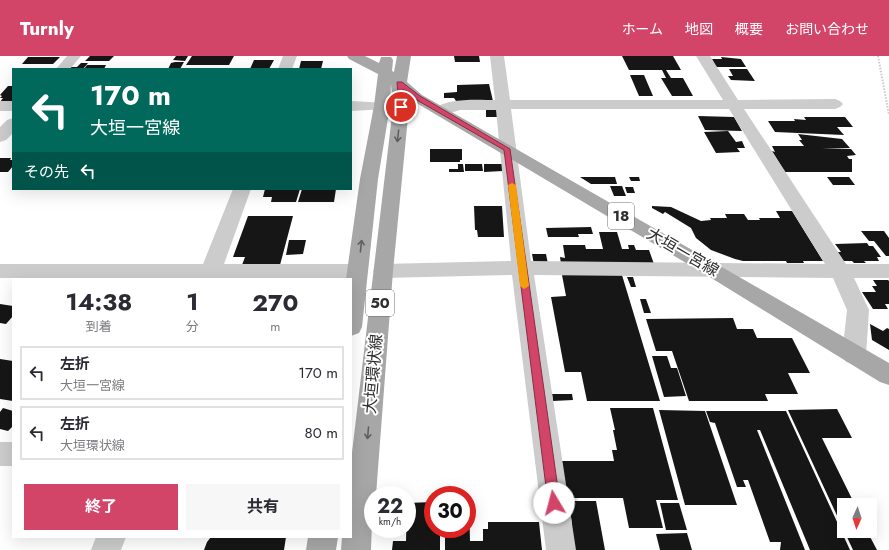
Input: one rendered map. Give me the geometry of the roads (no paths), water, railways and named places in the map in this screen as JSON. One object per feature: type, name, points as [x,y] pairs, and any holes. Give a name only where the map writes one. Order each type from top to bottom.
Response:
[{"type":"main road","name":"大垣一宮線","points":[[354,56],[390,70],[417,98],[715,271],[889,375]]},
{"type":"main road","name":"大垣環状線","points":[[352,318],[369,179],[382,106],[390,70],[404,56]]},
{"type":"main road","name":"大垣環状線","points":[[356,550],[383,270],[401,107],[390,70]]},
{"type":"main road","points":[[321,550],[323,538]]},
{"type":"street","points":[[63,68],[74,56]]},
{"type":"street","points":[[286,68],[290,56]]},
{"type":"street","points":[[497,56],[522,268],[561,550]]},
{"type":"street","points":[[703,56],[840,271],[858,310],[854,355]]},
{"type":"street","points":[[441,111],[458,105],[503,104],[835,104]]},
{"type":"street","points":[[0,106],[12,106]]},
{"type":"street","points":[[352,106],[382,106]]},
{"type":"street","points":[[0,137],[12,124]]},
{"type":"street","points":[[210,275],[242,190]]},
{"type":"street","points":[[383,270],[522,268],[715,271],[889,270]]},
{"type":"street","points":[[0,272],[210,275],[358,271]]},
{"type":"street","points":[[0,454],[12,454]]},
{"type":"street","points":[[106,550],[111,538]]}]
